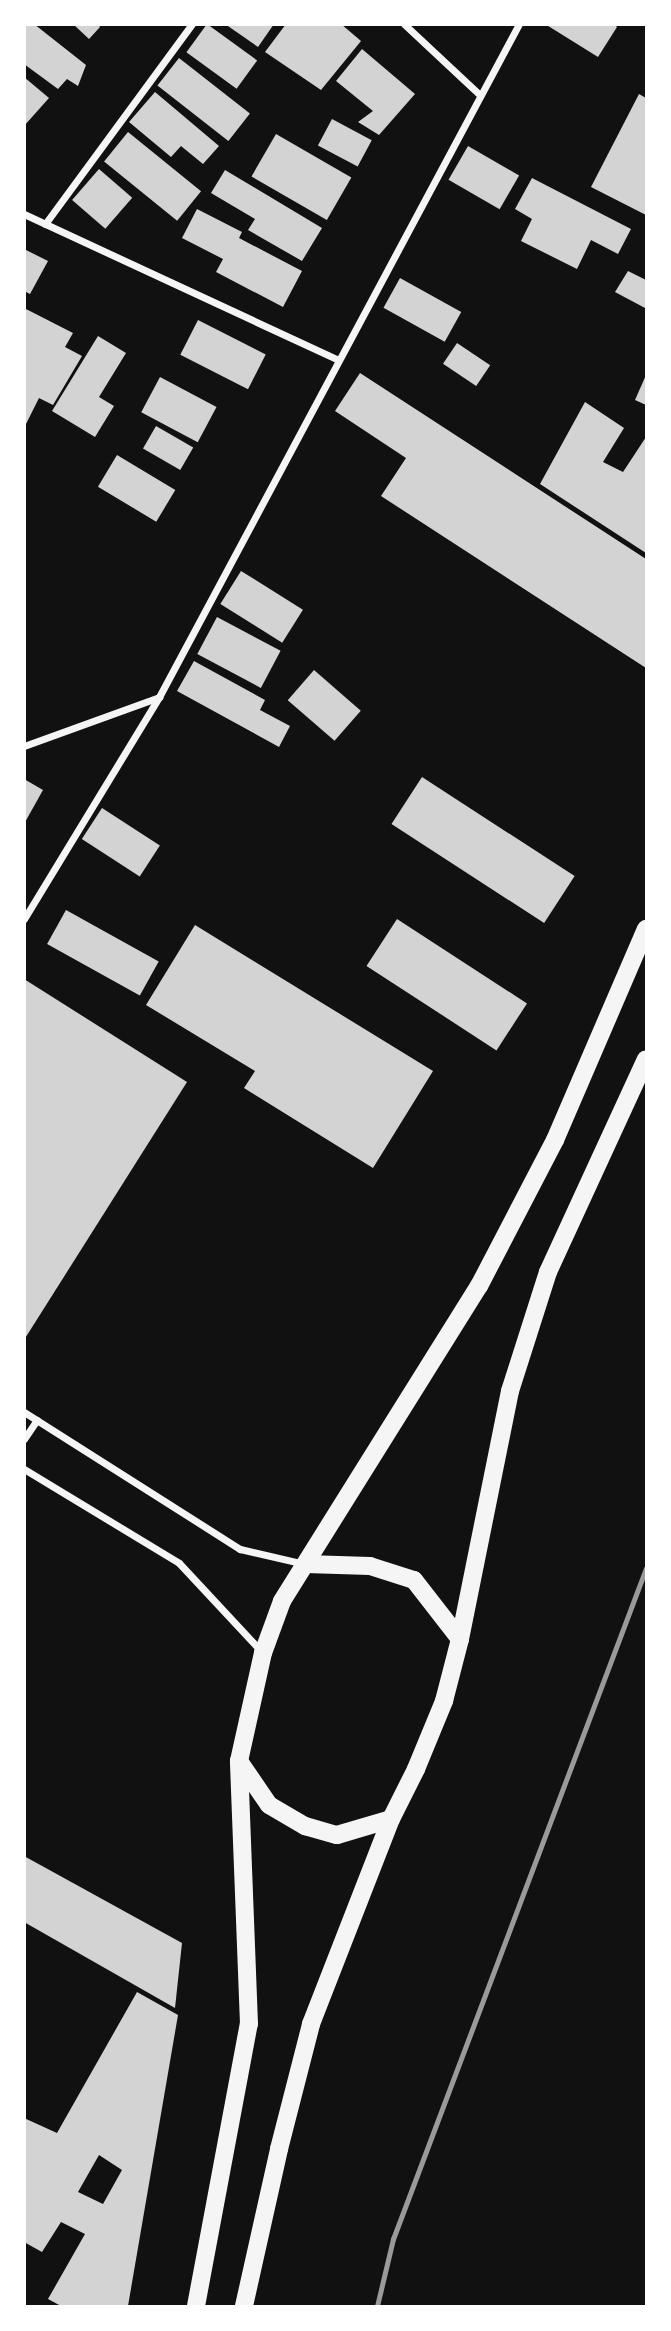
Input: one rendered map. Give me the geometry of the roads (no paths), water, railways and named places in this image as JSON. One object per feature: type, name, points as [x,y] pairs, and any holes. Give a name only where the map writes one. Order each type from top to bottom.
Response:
[{"type":"main road","points":[[196,2306],[249,2024],[239,1761],[263,1653],[282,1601],[479,1286],[555,1140],[646,929]]},
{"type":"main road","points":[[244,2306],[279,2149],[311,2024],[391,1819],[416,1769],[444,1700],[460,1639],[510,1391],[539,1298],[548,1272],[646,1059]]},
{"type":"main road","points":[[306,1564],[370,1566],[414,1580],[460,1639]]},
{"type":"main road","points":[[239,1761],[269,1805],[305,1826],[337,1835],[391,1819]]},
{"type":"street","points":[[45,223],[192,24]]},
{"type":"street","points":[[404,24],[480,95]]},
{"type":"street","points":[[24,919],[159,697],[519,24]]},
{"type":"street","points":[[24,214],[338,360]]},
{"type":"street","points":[[24,746],[159,697]]},
{"type":"street","points":[[24,1412],[240,1549],[306,1564]]},
{"type":"street","points":[[24,1439],[37,1420]]},
{"type":"street","points":[[24,1469],[179,1563],[263,1653]]},
{"type":"railway","points":[[377,2306],[393,2239],[646,1568]]}]
